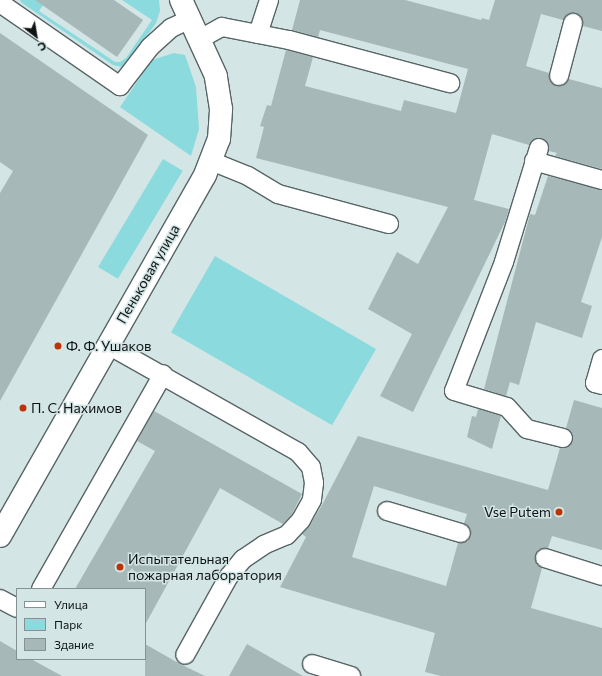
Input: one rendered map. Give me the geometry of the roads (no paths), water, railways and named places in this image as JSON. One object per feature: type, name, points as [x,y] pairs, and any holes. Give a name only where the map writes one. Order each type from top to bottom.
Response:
[{"type":"street","name":"Пеньковая улица","points":[[0,536],[211,161],[219,139],[221,109],[216,76],[185,9]]},
{"type":"lane","points":[[258,34],[269,0]]},
{"type":"lane","points":[[0,3],[120,86],[150,47],[171,28],[185,9]]},
{"type":"lane","points":[[558,76],[573,23]]},
{"type":"lane","points":[[200,39],[222,28],[258,34],[289,40],[450,83]]},
{"type":"lane","points":[[563,438],[527,429],[507,407],[454,391],[504,262],[536,154],[602,180]]},
{"type":"lane","points":[[211,161],[248,176],[278,194],[388,224]]},
{"type":"lane","points":[[108,345],[163,374],[298,452],[311,467],[314,482],[312,500],[301,520],[287,534],[264,545],[243,559],[229,576],[185,655]]},
{"type":"lane","points":[[602,359],[595,383],[602,385]]},
{"type":"lane","points":[[41,588],[163,374]]},
{"type":"lane","points":[[387,510],[461,533]]},
{"type":"lane","points":[[545,558],[602,576]]},
{"type":"lane","points":[[0,599],[16,607]]},
{"type":"lane","points":[[312,664],[351,676]]},
{"type":"place","name":"Ф. Ф. Ушаков","points":[[58,346]]},
{"type":"place","name":"П. С. Нахимов","points":[[23,408]]},
{"type":"place","name":"Vse Putem","points":[[559,512]]},
{"type":"place","name":"Испытательная пожарная лаборатория","points":[[120,567]]}]
